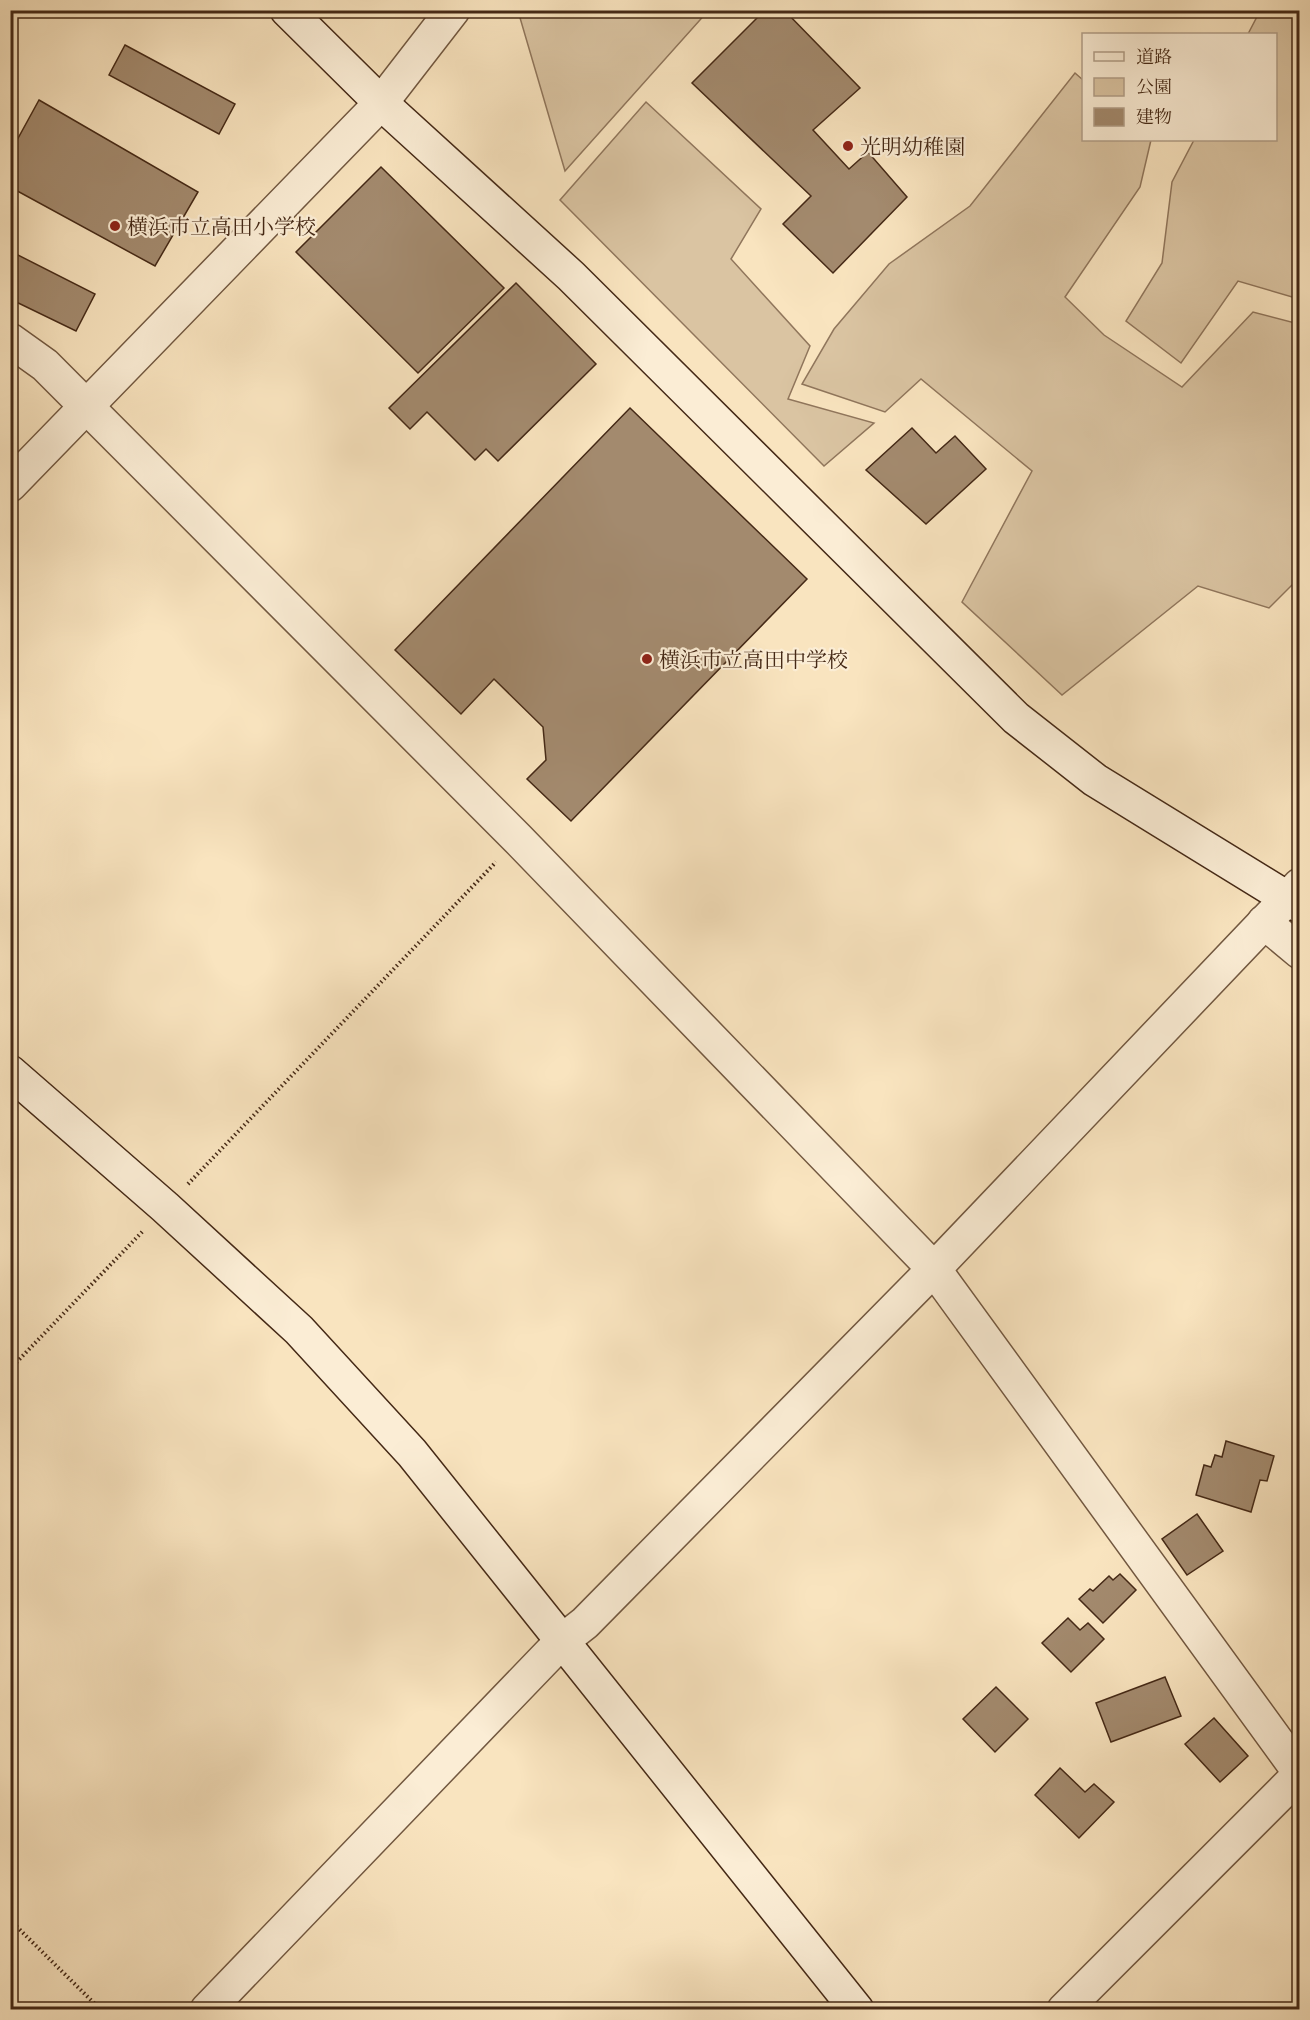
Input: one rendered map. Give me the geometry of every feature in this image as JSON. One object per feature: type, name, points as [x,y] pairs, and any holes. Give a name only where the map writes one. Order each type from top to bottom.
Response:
[{"type":"street","points":[[287,10],[381,103],[571,276],[1016,718],[1095,780],[1287,903],[1299,952]]},
{"type":"street","points":[[10,485],[381,103],[453,10]]},
{"type":"street","points":[[10,340],[45,365],[518,839],[934,1269],[1299,1773],[1064,2010]]},
{"type":"street","points":[[207,2010],[562,1641],[585,1623],[934,1269],[1287,903]]},
{"type":"street","points":[[10,1072],[165,1207],[299,1330],[412,1453],[857,2010]]},
{"type":"path","points":[[10,1369],[518,839]]},
{"type":"path","points":[[10,1920],[101,2010]]},
{"type":"green space","points":[[708,10],[565,171],[518,11]]},
{"type":"green space","points":[[1260,11],[1299,11],[1299,299],[1238,281],[1181,363],[1126,321],[1162,263],[1172,182],[1193,141],[1277,141],[1277,33],[1249,33]]},
{"type":"green space","points":[[1075,73],[1082,79],[1082,141],[1151,141],[1140,187],[1065,297],[1104,335],[1182,387],[1253,312],[1299,324],[1300,577],[1269,608],[1198,586],[1062,695],[962,602],[1032,471],[921,379],[885,412],[802,384],[834,329],[889,264],[970,206]]},
{"type":"green space","points":[[646,102],[761,209],[731,259],[810,346],[788,399],[874,423],[824,466],[560,200]]},
{"type":"building","points":[[765,10],[784,10],[860,88],[813,130],[849,169],[868,152],[907,197],[833,273],[783,224],[811,196],[692,83]]},
{"type":"building","points":[[125,45],[235,104],[219,134],[109,75]]},
{"type":"building","points":[[39,100],[198,192],[155,266],[10,187],[10,153]]},
{"type":"building","points":[[381,167],[504,288],[418,373],[296,252]]},
{"type":"building","points":[[10,251],[95,294],[76,331],[10,299]]},
{"type":"building","points":[[516,283],[596,364],[498,461],[486,449],[475,460],[427,412],[410,429],[389,408]]},
{"type":"building","points":[[630,408],[807,579],[571,821],[527,779],[546,760],[543,727],[494,679],[461,714],[395,650]]},
{"type":"building","points":[[912,428],[936,453],[955,436],[986,469],[926,524],[866,470]]},
{"type":"building","points":[[1226,1441],[1274,1456],[1267,1481],[1260,1480],[1251,1512],[1196,1495],[1204,1465],[1211,1467],[1215,1455],[1222,1457]]},
{"type":"building","points":[[1197,1514],[1223,1551],[1187,1575],[1162,1539]]},
{"type":"building","points":[[1120,1574],[1136,1590],[1103,1623],[1079,1599],[1090,1589],[1093,1591],[1109,1576],[1113,1580]]},
{"type":"building","points":[[1068,1618],[1080,1630],[1088,1623],[1104,1639],[1071,1672],[1042,1643]]},
{"type":"building","points":[[1165,1677],[1181,1716],[1111,1742],[1096,1703]]},
{"type":"building","points":[[996,1687],[1028,1719],[995,1752],[963,1719]]},
{"type":"building","points":[[1214,1718],[1248,1756],[1220,1782],[1185,1744]]},
{"type":"building","points":[[1060,1768],[1085,1792],[1094,1784],[1114,1802],[1079,1838],[1035,1795]]},
{"type":"place","name":"光明幼稚園","points":[[848,146]]},
{"type":"place","name":"横浜市立高田小学校","points":[[115,226]]},
{"type":"place","name":"横浜市立高田中学校","points":[[647,659]]}]
